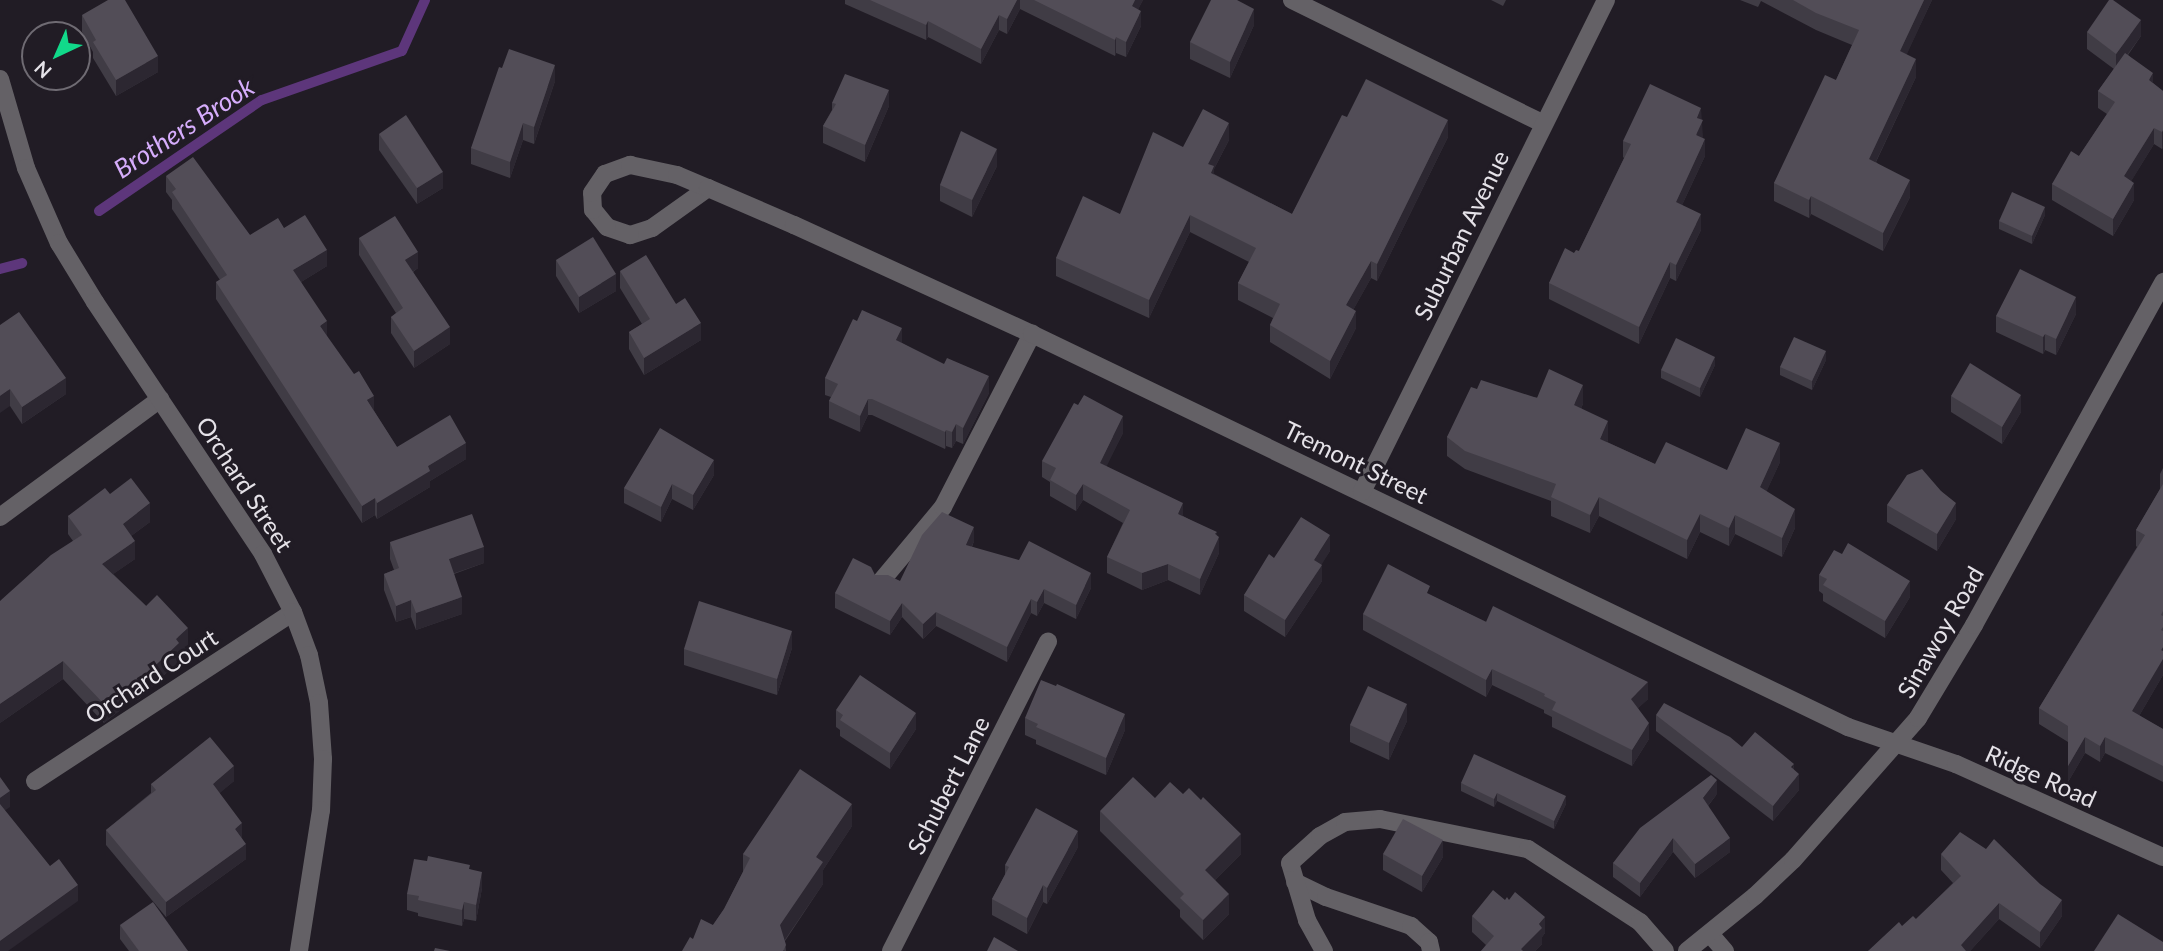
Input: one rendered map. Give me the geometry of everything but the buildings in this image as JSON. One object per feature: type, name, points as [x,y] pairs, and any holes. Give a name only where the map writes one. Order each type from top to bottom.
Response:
[{"type":"street","points":[[1292,0],[1542,123]]},
{"type":"street","name":"Suburban Avenue","points":[[1362,492],[1542,123],[1606,0]]},
{"type":"street","name":"Orchard Street","points":[[0,79],[19,148],[46,217],[95,302],[263,554],[293,612],[314,678],[323,759],[321,810],[299,951]]},
{"type":"street","name":"Tremont Street","points":[[708,188],[652,228],[630,235],[607,227],[593,210],[592,193],[605,174],[630,165],[677,175],[708,188],[794,225],[1032,334],[1848,727],[1896,744]]},
{"type":"street","name":"Sinawoy Road","points":[[1687,951],[1793,860],[1918,718],[1974,625],[2163,282]]},
{"type":"street","points":[[882,580],[943,507],[1032,334]]},
{"type":"street","points":[[0,516],[160,400]]},
{"type":"street","name":"Orchard Court","points":[[35,781],[293,612]]},
{"type":"street","name":"Schubert Lane","points":[[891,951],[1048,641]]},
{"type":"street","name":"Ridge Road","points":[[1896,744],[1955,765],[2163,857]]},
{"type":"street","points":[[1324,951],[1307,920],[1290,863],[1320,836],[1345,822],[1380,819],[1528,849],[1640,922],[1665,951]]},
{"type":"street","points":[[1295,882],[1326,897],[1411,926],[1429,942],[1431,951]]},
{"type":"street","points":[[1710,933],[1725,951]]},
{"type":"waterway","name":"Brothers Brook","points":[[99,211],[262,100],[402,51],[425,0]]},
{"type":"waterway","name":"Brothers Brook","points":[[0,269],[22,263]]}]
